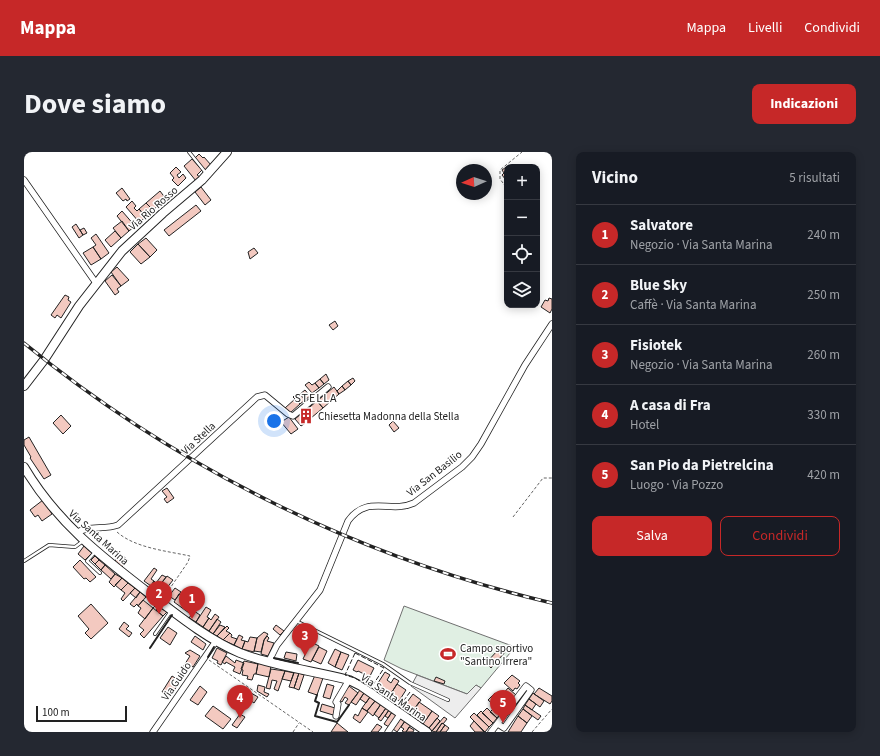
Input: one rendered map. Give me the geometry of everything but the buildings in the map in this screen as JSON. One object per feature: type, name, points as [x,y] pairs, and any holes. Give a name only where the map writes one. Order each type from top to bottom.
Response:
[{"type":"street","name":"Via Rio Rosso","points":[[24,386],[44,360],[79,306],[122,251],[142,231],[207,175],[227,152]]},
{"type":"street","points":[[24,180],[96,283]]},
{"type":"street","name":"Via San Basilio","points":[[269,661],[277,645],[320,590],[348,521],[353,513],[370,506],[408,506],[462,467],[472,457],[481,444],[524,365],[552,324]]},
{"type":"street","name":"Via Stella","points":[[112,527],[118,525],[257,397],[265,395],[288,414],[293,416],[328,387]]},
{"type":"street","name":"Via Santa Marina","points":[[24,467],[43,497],[76,533],[96,552],[172,611],[216,641],[241,653],[349,680],[427,732]]},
{"type":"street","points":[[76,533],[82,529],[112,527]]},
{"type":"street","name":"Via Guido","points":[[153,732],[204,656],[216,641]]},
{"type":"street","name":"Via Santa Marina","points":[[336,716],[338,704],[336,702],[349,680]]},
{"type":"street","points":[[491,732],[526,686],[531,690],[504,728],[498,724]]},
{"type":"street","points":[[388,732],[401,714]]},
{"type":"lane","points":[[189,152],[207,175]]},
{"type":"lane","points":[[24,561],[49,545],[75,547],[84,541]]},
{"type":"lane","points":[[96,552],[87,561],[100,573]]},
{"type":"lane","points":[[154,634],[172,611]]},
{"type":"lane","points":[[296,620],[383,664],[410,683],[448,700]]},
{"type":"path","points":[[507,164],[522,152]]},
{"type":"path","points":[[504,167],[500,170],[500,179],[504,184]]},
{"type":"path","points":[[513,517],[543,478],[552,478]]},
{"type":"path","points":[[112,527],[124,538],[133,542],[164,551],[190,556],[188,562],[160,602]]},
{"type":"path","points":[[204,656],[313,732]]},
{"type":"path","points":[[532,732],[552,709]]},
{"type":"path","points":[[293,732],[300,723]]},
{"type":"green space","name":"Campo sportivo \"Santino Irrera\"","points":[[404,606],[515,647],[481,688],[476,685],[467,694],[402,669],[384,660]]},
{"type":"shaded area","points":[[417,675],[467,694],[476,685],[481,688],[455,718],[411,686]]},
{"type":"railway","points":[[24,343],[83,388],[144,430],[208,468],[273,503],[341,534],[410,561],[480,584],[552,603]]},
{"type":"fence","points":[[153,608],[156,605],[161,608]]},
{"type":"fence","points":[[355,653],[384,668],[371,688],[355,678],[345,675],[355,653]]},
{"type":"fence","points":[[376,686],[374,690],[396,705]]},
{"type":"fence","points":[[399,707],[410,692]]},
{"type":"fence","points":[[403,709],[423,724]]},
{"type":"wall","points":[[150,648],[172,615]]},
{"type":"wall","points":[[208,657],[214,647]]},
{"type":"wall","points":[[274,658],[298,663]]},
{"type":"wall","points":[[317,695],[315,701],[319,703],[315,716],[337,722],[349,705]]},
{"type":"place","name":"Chiesetta Madonna della Stella","points":[[306,416]]},
{"type":"place","name":"Blue Sky","points":[[159,614]]},
{"type":"place","name":"Salvatore","points":[[192,619]]},
{"type":"place","name":"Campo sportivo \"Santino Irrera\"","points":[[448,654]]},
{"type":"place","name":"Fisiotek","points":[[305,656]]},
{"type":"place","name":"A casa di Fra","points":[[240,718]]},
{"type":"place","name":"San Pio da Pietrelcina","points":[[503,723]]},
{"type":"district","name":"STELLA","points":[[316,398]]}]
